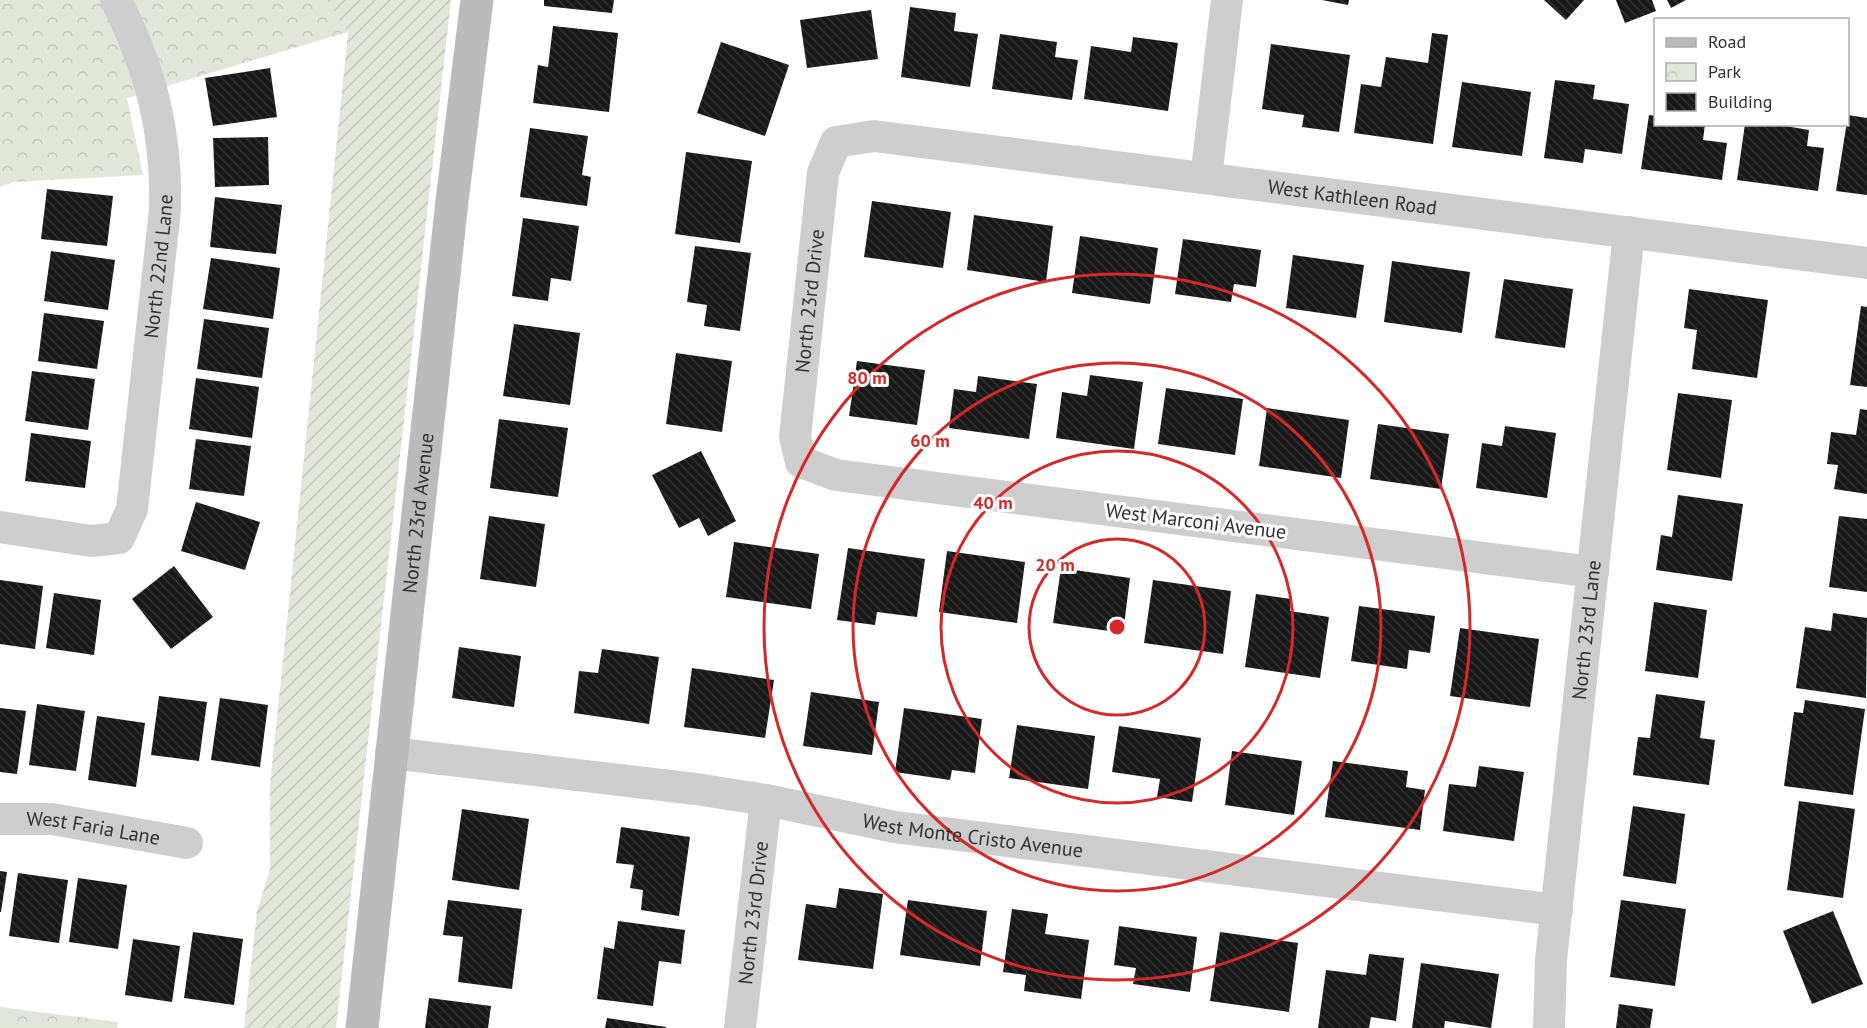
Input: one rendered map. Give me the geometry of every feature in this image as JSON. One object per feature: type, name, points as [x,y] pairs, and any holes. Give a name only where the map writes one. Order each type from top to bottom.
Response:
[{"type":"street","name":"North 22nd Lane","points":[[0,527],[92,541],[119,538],[132,509],[165,210],[166,175],[162,130],[153,94],[116,0]]},
{"type":"street","name":"North 23rd Avenue","points":[[362,1028],[452,201],[477,0]]},
{"type":"street","points":[[1206,178],[1227,0]]},
{"type":"street","name":"West Kathleen Road","points":[[836,141],[874,136],[1867,263]]},
{"type":"street","name":"North 23rd Drive","points":[[801,462],[795,437],[823,173],[836,141]]},
{"type":"street","name":"North 23rd Lane","points":[[1549,1028],[1551,960],[1629,232]]},
{"type":"street","name":"West Marconi Avenue","points":[[801,462],[836,475],[1593,572]]},
{"type":"street","name":"West Monte Cristo Avenue","points":[[391,753],[685,788],[766,800],[895,827],[1557,910]]},
{"type":"street","name":"North 23rd Drive","points":[[740,1028],[766,800]]},
{"type":"street","name":"West Faria Lane","points":[[0,819],[52,819],[187,843]]},
{"type":"green space","points":[[0,0],[327,0],[348,32],[127,98],[143,175],[14,182],[0,187]]},
{"type":"green space","points":[[327,0],[451,0],[336,1028],[244,1028],[257,911],[270,869],[270,785],[348,33]]},
{"type":"green space","points":[[0,1007],[118,1022],[117,1028],[0,1028]]},
{"type":"building","points":[[544,0],[614,0],[612,13],[544,6]]},
{"type":"building","points":[[1322,0],[1349,0],[1348,5]]},
{"type":"building","points":[[1544,0],[1584,0],[1566,20]]},
{"type":"building","points":[[1616,0],[1652,0],[1656,11],[1625,23]]},
{"type":"building","points":[[1667,0],[1686,0],[1671,8]]},
{"type":"building","points":[[910,7],[956,13],[954,31],[978,34],[970,87],[901,77]]},
{"type":"building","points":[[871,10],[878,59],[807,68],[800,20]]},
{"type":"building","points":[[553,26],[618,33],[609,112],[533,103],[538,65],[548,67]]},
{"type":"building","points":[[1432,33],[1448,35],[1433,144],[1354,133],[1361,84],[1381,87],[1386,57],[1428,63]]},
{"type":"building","points":[[1000,34],[1057,42],[1055,57],[1078,60],[1072,100],[992,89]]},
{"type":"building","points":[[1133,37],[1178,43],[1168,111],[1084,99],[1091,46],[1131,52]]},
{"type":"building","points":[[721,42],[789,65],[765,136],[697,113]]},
{"type":"building","points":[[1271,44],[1350,55],[1339,132],[1302,127],[1304,115],[1262,109]]},
{"type":"building","points":[[270,68],[277,117],[213,126],[205,78]]},
{"type":"building","points":[[1555,80],[1595,85],[1593,99],[1629,104],[1622,154],[1585,149],[1583,163],[1544,158]]},
{"type":"building","points":[[1462,82],[1531,92],[1522,156],[1452,147]]},
{"type":"building","points":[[1649,115],[1654,116],[1654,126],[1705,126],[1703,140],[1727,143],[1722,180],[1641,169]]},
{"type":"building","points":[[1849,115],[1867,118],[1867,195],[1836,191],[1846,126],[1849,126]]},
{"type":"building","points":[[1745,126],[1785,126],[1809,130],[1807,146],[1824,148],[1818,191],[1737,180]]},
{"type":"building","points":[[530,128],[588,136],[582,175],[591,177],[587,206],[520,197]]},
{"type":"building","points":[[268,137],[269,185],[215,187],[213,138]]},
{"type":"building","points":[[686,152],[752,161],[740,243],[675,234]]},
{"type":"building","points":[[47,189],[113,196],[107,246],[41,239]]},
{"type":"building","points":[[215,197],[282,205],[276,254],[210,247]]},
{"type":"building","points":[[872,201],[951,212],[943,268],[864,257]]},
{"type":"building","points":[[974,215],[1053,226],[1046,282],[967,270]]},
{"type":"building","points":[[523,218],[579,226],[571,281],[551,278],[548,301],[512,296]]},
{"type":"building","points":[[1080,236],[1158,248],[1150,304],[1072,293]]},
{"type":"building","points":[[1183,239],[1261,250],[1256,287],[1234,284],[1231,302],[1175,294]]},
{"type":"building","points":[[695,246],[751,253],[740,331],[704,326],[707,305],[687,302]]},
{"type":"building","points":[[51,251],[115,260],[108,310],[44,301]]},
{"type":"building","points":[[1293,255],[1364,265],[1356,318],[1286,308]]},
{"type":"building","points":[[211,258],[280,268],[273,319],[203,309]]},
{"type":"building","points":[[1392,261],[1470,272],[1462,333],[1384,322]]},
{"type":"building","points":[[1504,279],[1573,289],[1565,348],[1495,338]]},
{"type":"building","points":[[1689,289],[1768,300],[1757,378],[1692,369],[1697,330],[1684,328]]},
{"type":"building","points":[[1861,306],[1867,307],[1867,387],[1850,385]]},
{"type":"building","points":[[44,313],[104,321],[97,369],[38,361]]},
{"type":"building","points":[[204,319],[269,328],[262,378],[197,369]]},
{"type":"building","points":[[514,324],[580,333],[570,405],[503,396]]},
{"type":"building","points":[[676,353],[732,361],[722,432],[666,424]]},
{"type":"building","points":[[857,361],[925,370],[917,425],[849,416]]},
{"type":"building","points":[[32,371],[95,379],[88,430],[25,421]]},
{"type":"building","points":[[1090,375],[1143,382],[1134,449],[1056,438],[1062,392],[1087,396]]},
{"type":"building","points":[[978,376],[1037,384],[1029,439],[949,428],[954,389],[976,392]]},
{"type":"building","points":[[196,378],[259,387],[252,438],[189,429]]},
{"type":"building","points":[[1166,388],[1243,399],[1235,455],[1158,444]]},
{"type":"building","points":[[1678,393],[1732,400],[1721,478],[1667,470]]},
{"type":"building","points":[[1267,408],[1349,420],[1341,478],[1259,466]]},
{"type":"building","points":[[1860,409],[1867,410],[1867,494],[1834,489],[1838,465],[1827,464],[1831,432],[1856,435]]},
{"type":"building","points":[[499,419],[568,428],[558,497],[490,488]]},
{"type":"building","points":[[1378,424],[1449,434],[1441,489],[1370,479]]},
{"type":"building","points":[[1505,426],[1556,433],[1547,498],[1476,488],[1482,443],[1502,446]]},
{"type":"building","points":[[31,433],[91,441],[85,488],[25,481]]},
{"type":"building","points":[[196,439],[251,446],[244,496],[189,489]]},
{"type":"building","points":[[701,451],[736,521],[708,536],[699,518],[679,528],[652,475]]},
{"type":"building","points":[[1678,495],[1743,504],[1732,581],[1656,570],[1661,535],[1672,537]]},
{"type":"building","points":[[196,502],[260,522],[245,570],[181,551]]},
{"type":"building","points":[[489,516],[545,524],[536,587],[480,579]]},
{"type":"building","points":[[1839,516],[1867,519],[1867,592],[1829,587]]},
{"type":"building","points":[[734,542],[819,554],[811,609],[726,597]]},
{"type":"building","points":[[848,548],[925,559],[917,617],[877,612],[875,625],[837,620]]},
{"type":"building","points":[[947,551],[1025,562],[1017,623],[939,612]]},
{"type":"building","points":[[174,566],[213,617],[171,649],[132,599]]},
{"type":"building","points":[[1061,568],[1130,578],[1123,633],[1053,623]]},
{"type":"building","points":[[0,580],[43,586],[35,649],[0,644]]},
{"type":"building","points":[[1153,580],[1231,591],[1223,654],[1144,643]]},
{"type":"building","points":[[54,593],[101,600],[94,655],[46,648]]},
{"type":"building","points":[[1256,594],[1291,599],[1290,611],[1329,617],[1320,678],[1245,667]]},
{"type":"building","points":[[1654,602],[1707,610],[1698,678],[1645,671]]},
{"type":"building","points":[[1359,606],[1435,616],[1430,653],[1409,650],[1407,669],[1351,661]]},
{"type":"building","points":[[1833,613],[1867,618],[1866,698],[1796,688],[1805,627],[1831,631]]},
{"type":"building","points":[[1460,628],[1539,639],[1530,707],[1450,696]]},
{"type":"building","points":[[459,647],[521,656],[514,707],[452,698]]},
{"type":"building","points":[[602,649],[659,657],[649,724],[574,713],[579,671],[598,673]]},
{"type":"building","points":[[692,668],[774,680],[765,738],[684,727]]},
{"type":"building","points":[[811,692],[879,702],[872,755],[803,746]]},
{"type":"building","points":[[1656,694],[1705,701],[1700,738],[1715,740],[1709,785],[1633,775],[1638,737],[1650,738]]},
{"type":"building","points":[[159,696],[207,702],[199,761],[151,755]]},
{"type":"building","points":[[220,698],[268,705],[260,767],[211,760]]},
{"type":"building","points":[[1805,700],[1865,709],[1853,795],[1784,786],[1794,712],[1803,713]]},
{"type":"building","points":[[37,704],[85,711],[76,771],[29,765]]},
{"type":"building","points":[[0,708],[26,711],[17,774],[0,772]]},
{"type":"building","points":[[904,708],[982,719],[975,773],[952,770],[950,780],[895,772]]},
{"type":"building","points":[[97,716],[145,723],[136,787],[88,780]]},
{"type":"building","points":[[1017,725],[1095,736],[1088,789],[1009,778]]},
{"type":"building","points":[[1119,726],[1201,738],[1192,802],[1157,797],[1160,779],[1112,772]]},
{"type":"building","points":[[1232,751],[1302,761],[1294,815],[1225,805]]},
{"type":"building","points":[[1333,761],[1408,771],[1406,787],[1425,790],[1420,830],[1325,817]]},
{"type":"building","points":[[1479,766],[1524,772],[1514,841],[1443,831],[1449,784],[1476,787]]},
{"type":"building","points":[[1799,801],[1855,809],[1843,898],[1787,890]]},
{"type":"building","points":[[1633,806],[1685,814],[1676,884],[1623,876]]},
{"type":"building","points":[[462,809],[529,819],[519,890],[452,880]]},
{"type":"building","points":[[621,827],[690,837],[679,916],[641,910],[643,890],[630,888],[634,865],[616,863]]},
{"type":"building","points":[[0,871],[7,872],[1,912],[0,912]]},
{"type":"building","points":[[18,873],[68,880],[59,943],[9,936]]},
{"type":"building","points":[[78,878],[127,885],[118,949],[69,942]]},
{"type":"building","points":[[839,888],[883,894],[873,969],[798,960],[806,904],[836,908]]},
{"type":"building","points":[[448,900],[522,909],[512,989],[458,982],[463,937],[443,935]]},
{"type":"building","points":[[908,900],[987,911],[980,966],[900,955]]},
{"type":"building","points":[[1621,900],[1686,909],[1675,986],[1610,977]]},
{"type":"building","points":[[1012,909],[1048,914],[1045,934],[1089,940],[1081,999],[1024,991],[1026,975],[1003,972]]},
{"type":"building","points":[[1833,911],[1863,984],[1812,1004],[1783,931]]},
{"type":"building","points":[[618,921],[685,930],[681,964],[659,961],[653,1006],[597,999],[604,947],[614,949]]},
{"type":"building","points":[[1119,926],[1197,937],[1190,992],[1133,984],[1136,968],[1114,965]]},
{"type":"building","points":[[193,932],[243,939],[234,1005],[184,998]]},
{"type":"building","points":[[1220,932],[1298,943],[1289,1012],[1210,1001]]},
{"type":"building","points":[[133,939],[180,946],[172,1002],[125,995]]},
{"type":"building","points":[[1369,954],[1404,958],[1396,1021],[1371,1017],[1369,1028],[1318,1028],[1326,970],[1366,975]]},
{"type":"building","points":[[1421,963],[1499,974],[1491,1028],[1445,1021],[1444,1028],[1412,1028]]},
{"type":"building","points":[[429,998],[491,1006],[488,1028],[425,1028]]},
{"type":"building","points":[[1619,1004],[1653,1009],[1650,1028],[1616,1028]]},
{"type":"building","points":[[607,1018],[666,1027],[666,1028],[605,1028]]}]
